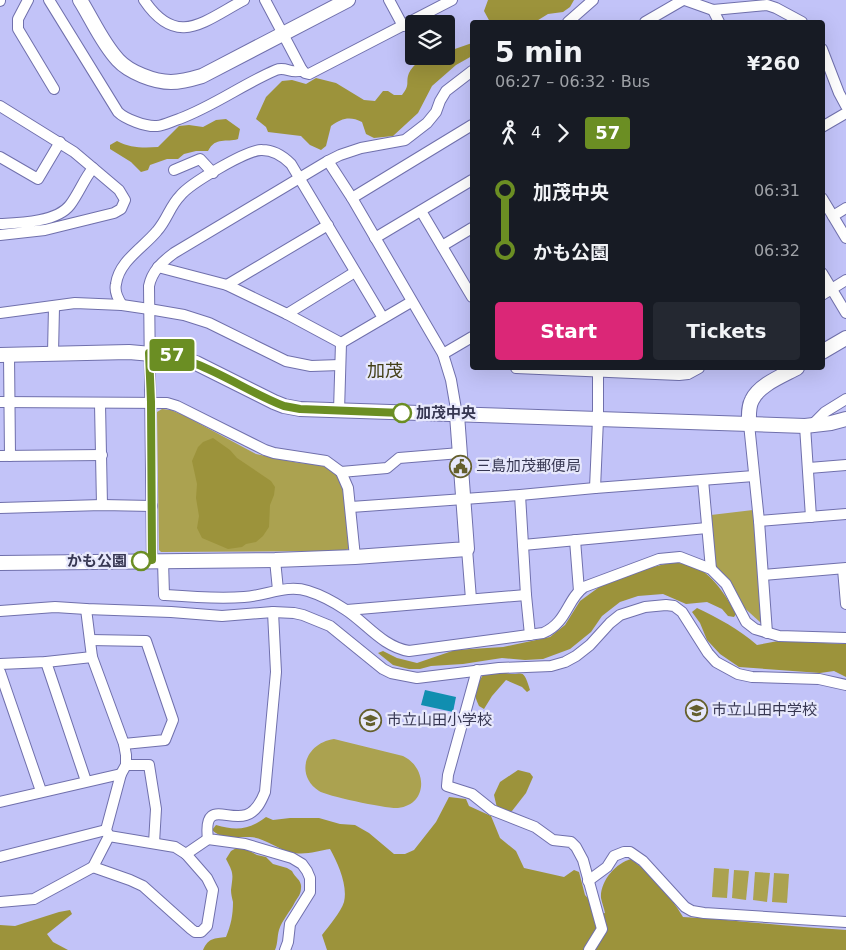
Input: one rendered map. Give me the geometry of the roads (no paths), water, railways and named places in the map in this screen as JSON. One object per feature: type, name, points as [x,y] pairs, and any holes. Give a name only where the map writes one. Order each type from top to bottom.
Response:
[{"type":"street","points":[[28,0],[18,19],[18,29],[54,89]]},
{"type":"street","points":[[49,0],[115,108],[127,119],[152,125],[166,124],[213,105],[258,78],[279,68],[292,72],[302,70]]},
{"type":"street","points":[[80,0],[117,63],[156,80],[168,82],[184,81],[202,76],[348,0]]},
{"type":"street","points":[[144,0],[153,14],[177,28],[196,25],[244,0]]},
{"type":"street","points":[[265,0],[302,70],[309,74],[452,0]]},
{"type":"street","points":[[389,0],[403,26]]},
{"type":"street","points":[[570,20],[593,0]]},
{"type":"street","points":[[649,20],[684,0],[713,10],[767,5],[798,20]]},
{"type":"street","points":[[713,10],[718,20]]},
{"type":"street","points":[[825,57],[846,106]]},
{"type":"street","points":[[470,73],[446,91],[436,112],[427,123],[406,140],[361,148],[328,161],[174,254],[158,267],[150,280],[149,353],[152,506],[164,595],[207,598],[244,597],[278,590],[306,590],[347,610],[385,641],[400,650],[409,651],[530,636],[551,630],[567,611],[579,591],[659,559],[680,557],[711,569],[726,584],[746,622],[756,629],[780,636],[846,638]]},
{"type":"street","points":[[0,106],[74,152],[123,195],[125,200],[121,209],[114,212],[45,230],[0,235]]},
{"type":"street","points":[[825,125],[846,113]]},
{"type":"street","points":[[352,198],[470,126]]},
{"type":"street","points":[[0,157],[38,179],[60,142]]},
{"type":"street","points":[[122,306],[117,297],[116,283],[124,265],[159,230],[181,194],[244,155],[260,149],[272,151],[283,156],[291,164],[383,318]]},
{"type":"street","points":[[174,170],[200,159],[213,173]]},
{"type":"street","points":[[328,161],[352,198],[443,354],[451,380],[457,415],[471,599]]},
{"type":"street","points":[[0,224],[32,221],[61,214],[71,203],[93,168]]},
{"type":"street","points":[[375,238],[470,181]]},
{"type":"street","points":[[825,203],[846,238]]},
{"type":"street","points":[[833,216],[846,208]]},
{"type":"street","points":[[421,211],[442,246],[469,283]]},
{"type":"street","points":[[227,285],[328,225]]},
{"type":"street","points":[[442,246],[470,229]]},
{"type":"street","points":[[158,267],[227,285],[341,343]]},
{"type":"street","points":[[287,314],[356,272]]},
{"type":"street","points":[[825,278],[846,313]]},
{"type":"street","points":[[825,293],[846,280]]},
{"type":"street","points":[[341,343],[411,302]]},
{"type":"street","points":[[0,313],[75,303],[149,309],[184,315],[209,323],[286,361],[311,366],[340,365]]},
{"type":"street","points":[[53,353],[54,307]]},
{"type":"street","points":[[443,354],[470,338]]},
{"type":"street","points":[[825,350],[846,338]]},
{"type":"street","points":[[339,410],[341,343]]},
{"type":"street","points":[[102,455],[5,456],[4,355],[149,353],[174,356],[196,363],[284,406],[300,409],[809,426],[846,419]]},
{"type":"street","points":[[557,370],[684,375],[693,370]]},
{"type":"street","points":[[768,634],[749,424],[750,405],[756,394],[765,386],[793,370]]},
{"type":"street","points":[[595,488],[598,372]]},
{"type":"street","points":[[811,517],[809,426],[825,412],[846,400]]},
{"type":"street","points":[[5,402],[100,404],[151,402],[173,404],[264,450],[326,461],[341,472],[348,484],[355,557]]},
{"type":"street","points":[[100,404],[102,505]]},
{"type":"street","points":[[341,472],[387,468],[399,458],[460,454]]},
{"type":"street","points":[[809,468],[846,465]]},
{"type":"street","points":[[351,506],[520,495],[754,476]]},
{"type":"street","points":[[703,480],[711,569]]},
{"type":"street","points":[[520,495],[530,636]]},
{"type":"street","points":[[0,508],[102,505],[152,506]]},
{"type":"street","points":[[759,520],[846,514]]},
{"type":"street","points":[[524,544],[707,528]]},
{"type":"street","points":[[575,540],[579,591]]},
{"type":"street","points":[[0,563],[275,560],[467,550]]},
{"type":"street","points":[[275,560],[278,590]]},
{"type":"street","points":[[763,575],[844,568],[846,604]]},
{"type":"street","points":[[347,610],[526,594]]},
{"type":"street","points":[[0,611],[55,607],[222,616],[274,612],[303,615],[330,626],[383,669],[391,673],[417,678],[477,670],[516,667],[531,668],[565,662],[590,645],[620,615],[639,609],[666,605],[674,606],[682,612],[708,653],[716,662],[728,670],[752,677],[819,679],[846,685]]},
{"type":"street","points":[[0,902],[30,900],[93,867],[108,833],[126,755],[124,744],[92,657],[86,610]]},
{"type":"street","points":[[208,839],[207,824],[211,818],[221,813],[244,816],[251,813],[260,803],[265,792],[276,672],[274,612]]},
{"type":"street","points":[[90,640],[146,641],[173,720],[165,740],[124,744]]},
{"type":"street","points":[[0,664],[92,657]]},
{"type":"street","points":[[46,662],[86,781]]},
{"type":"street","points":[[477,670],[446,786],[472,794],[492,810],[535,827],[553,840],[571,842],[581,856],[602,929],[589,950]]},
{"type":"street","points":[[0,672],[41,791]]},
{"type":"street","points":[[0,802],[149,765],[156,809],[154,843]]},
{"type":"street","points":[[0,857],[108,833],[175,847],[186,854],[207,878],[213,890],[206,926],[201,932],[195,932],[136,882],[93,867]]},
{"type":"street","points":[[186,854],[208,839],[245,844],[292,858],[302,864],[310,878],[310,892],[290,924],[285,950]]},
{"type":"street","points":[[588,881],[607,867],[614,856],[630,852],[644,862],[692,911],[704,914],[846,922]]},
{"type":"water","points":[[425,690],[456,697],[453,712],[421,705]]},
{"type":"place","name":"加茂中央","points":[[402,413]]},
{"type":"place","name":"三島加茂郵便局","points":[[460,466]]},
{"type":"place","name":"かも公園","points":[[141,561]]},
{"type":"place","name":"市立山田中学校","points":[[696,710]]},
{"type":"place","name":"市立山田小学校","points":[[371,720]]},
{"type":"district","name":"加茂","points":[[385,370]]}]
